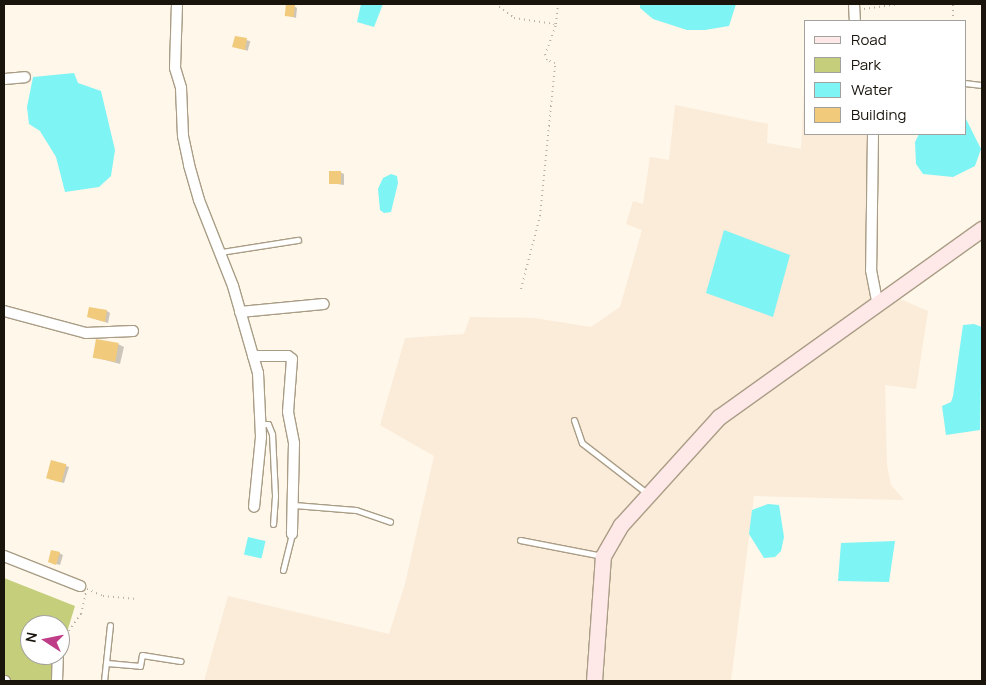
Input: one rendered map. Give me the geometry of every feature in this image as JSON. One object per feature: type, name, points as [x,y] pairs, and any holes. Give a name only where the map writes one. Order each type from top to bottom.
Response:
[{"type":"street","points":[[177,4],[174,68],[181,88],[185,149],[198,200],[221,252],[258,372],[262,424],[254,506]]},
{"type":"street","points":[[854,7],[855,20]]},
{"type":"street","points":[[4,80],[25,77]]},
{"type":"street","points":[[873,135],[871,270],[878,301]]},
{"type":"street","points":[[594,681],[603,556],[621,525],[715,421],[878,301],[982,229]]},
{"type":"street","points":[[240,312],[324,304]]},
{"type":"street","points":[[4,311],[86,333],[133,331]]},
{"type":"street","points":[[253,356],[288,356],[292,359],[288,412],[294,444],[292,534]]},
{"type":"street","points":[[4,556],[83,587]]},
{"type":"street","points":[[56,681],[57,665]]},
{"type":"lane","points":[[966,83],[982,85]]},
{"type":"lane","points":[[221,252],[298,240]]},
{"type":"lane","points":[[574,420],[582,443],[603,462],[649,494]]},
{"type":"lane","points":[[262,424],[268,424],[272,434],[275,496],[273,524]]},
{"type":"lane","points":[[294,505],[356,510],[390,522]]},
{"type":"lane","points":[[283,570],[292,534]]},
{"type":"lane","points":[[520,540],[603,556]]},
{"type":"lane","points":[[104,681],[110,625]]},
{"type":"lane","points":[[107,663],[140,666],[142,655],[181,661]]},
{"type":"path","points":[[495,4],[514,18],[556,24]]},
{"type":"path","points":[[521,289],[540,216],[555,67],[555,63],[547,60],[545,55],[556,24],[558,4]]},
{"type":"path","points":[[854,7],[898,4]]},
{"type":"path","points":[[952,20],[953,4]]},
{"type":"path","points":[[70,629],[81,614],[83,587],[103,596],[137,599]]},
{"type":"shaded area","points":[[804,92],[804,135],[868,135],[870,243],[879,290],[928,311],[916,389],[885,385],[887,465],[891,485],[904,500],[754,496],[731,681],[204,681],[228,596],[389,634],[405,584],[434,456],[380,425],[405,338],[464,334],[470,317],[534,318],[591,327],[620,307],[642,230],[626,224],[633,201],[643,204],[650,157],[669,160],[675,105],[768,124],[767,143],[801,149]]},
{"type":"green space","points":[[4,578],[75,606],[70,622],[70,615],[20,615],[20,665],[57,665],[52,681],[4,681]]},
{"type":"water","points":[[361,4],[383,4],[374,27],[357,22]]},
{"type":"water","points":[[640,4],[736,4],[729,26],[705,30],[687,30],[653,19],[640,8]]},
{"type":"water","points":[[74,73],[78,83],[101,91],[115,150],[111,176],[99,187],[65,192],[56,157],[40,131],[29,124],[27,107],[33,77]]},
{"type":"water","points":[[966,119],[981,149],[975,166],[953,177],[923,174],[916,164],[915,142],[918,135],[966,135]]},
{"type":"water","points":[[391,174],[397,176],[398,183],[391,212],[384,213],[380,210],[378,189],[383,178]]},
{"type":"water","points":[[724,230],[790,255],[773,317],[706,293]]},
{"type":"water","points":[[974,324],[982,327],[980,430],[946,435],[942,406],[951,402],[953,396],[963,325]]},
{"type":"water","points":[[768,504],[779,505],[784,537],[781,551],[775,557],[764,558],[749,534],[752,510]]},
{"type":"water","points":[[248,537],[266,541],[261,559],[244,555]]},
{"type":"water","points":[[895,541],[889,582],[838,581],[841,543]]},
{"type":"building","points":[[286,4],[295,5],[294,17],[285,16]]},
{"type":"building","points":[[235,36],[247,38],[245,50],[232,47]]},
{"type":"building","points":[[329,171],[341,171],[341,184],[329,184]]},
{"type":"building","points":[[89,307],[107,310],[105,322],[87,317]]},
{"type":"building","points":[[96,339],[119,343],[115,362],[93,358]]},
{"type":"building","points":[[51,460],[66,464],[62,482],[46,478]]},
{"type":"building","points":[[51,550],[60,552],[56,565],[48,562]]}]
